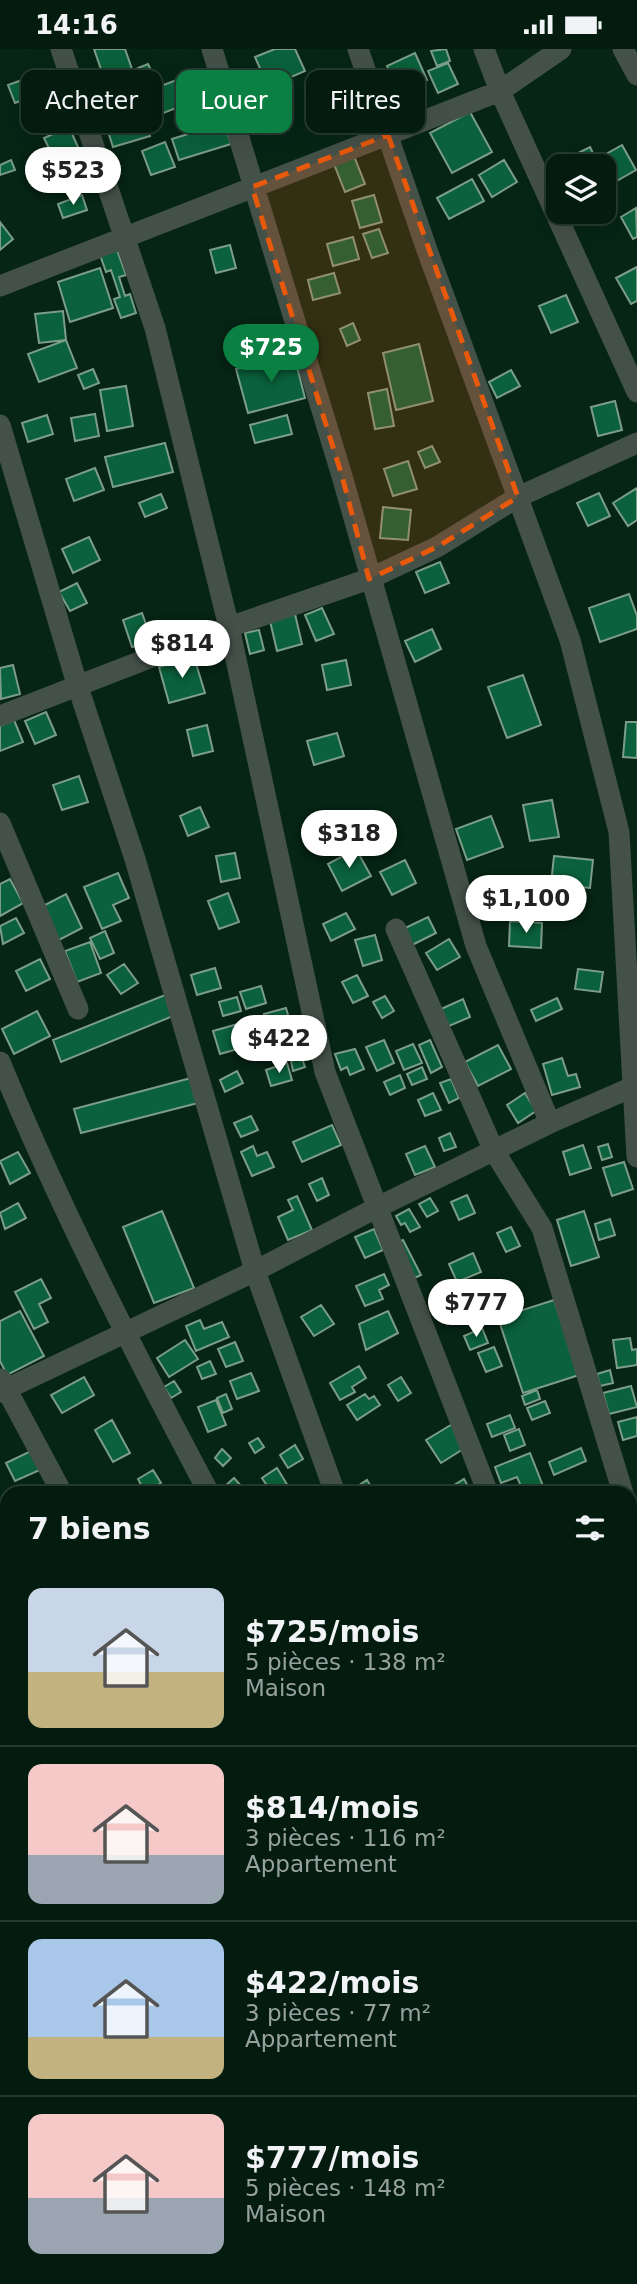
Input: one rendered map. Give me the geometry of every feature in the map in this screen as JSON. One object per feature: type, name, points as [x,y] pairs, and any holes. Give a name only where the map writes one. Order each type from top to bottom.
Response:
[{"type":"street","points":[[61,49],[155,328],[229,627],[325,1072],[485,1486]]},
{"type":"street","points":[[212,49],[251,187],[342,477],[476,946],[550,1123]]},
{"type":"street","points":[[358,49],[570,640],[619,832],[637,1157]]},
{"type":"street","points":[[484,49],[500,91],[637,393]]},
{"type":"street","points":[[0,286],[500,91],[561,49]]},
{"type":"street","points":[[623,49],[637,75]]},
{"type":"street","points":[[0,425],[77,684],[135,859],[255,1271],[332,1486]]},
{"type":"street","points":[[0,716],[229,627],[369,579],[437,547],[518,497],[637,443]]},
{"type":"street","points":[[0,823],[78,1009]]},
{"type":"street","points":[[396,929],[494,1151],[542,1228],[621,1486]]},
{"type":"street","points":[[0,1062],[34,1143],[123,1331],[205,1486]]},
{"type":"street","points":[[58,1486],[2,1386],[255,1271],[378,1206],[550,1123],[635,1086]]},
{"type":"highlighted area","points":[[388,135],[518,497],[437,547],[369,579],[342,476],[252,187]]},
{"type":"building","points":[[94,49],[125,49],[132,70],[101,70]]},
{"type":"building","points":[[275,49],[295,49],[305,71],[292,77],[292,70],[261,70],[255,57]]},
{"type":"building","points":[[446,49],[450,61],[437,66],[431,51]]},
{"type":"building","points":[[415,53],[423,70],[389,70],[387,66]]},
{"type":"building","points":[[448,63],[458,84],[438,93],[428,71]]},
{"type":"building","points":[[148,64],[151,70],[139,70],[138,68]]},
{"type":"building","points":[[21,80],[21,101],[15,103],[8,85]]},
{"type":"building","points":[[176,80],[176,108],[162,114],[162,85]]},
{"type":"building","points":[[470,112],[492,152],[452,173],[430,133]]},
{"type":"building","points":[[55,133],[72,133],[82,156],[58,167],[44,138]]},
{"type":"building","points":[[108,133],[149,133],[150,136],[113,147]]},
{"type":"building","points":[[192,133],[227,133],[231,144],[179,160],[172,139]]},
{"type":"building","points":[[165,142],[175,167],[151,175],[142,151]]},
{"type":"building","points":[[622,145],[636,170],[616,181],[616,154],[606,154]]},
{"type":"building","points":[[590,147],[593,154],[576,154]]},
{"type":"building","points":[[354,156],[365,184],[345,192],[334,164]]},
{"type":"building","points":[[11,160],[15,170],[0,175],[0,165]]},
{"type":"building","points":[[504,160],[517,182],[492,197],[479,175]]},
{"type":"building","points":[[472,179],[484,201],[449,219],[437,198]]},
{"type":"building","points":[[82,195],[87,210],[63,218],[58,204]]},
{"type":"building","points":[[374,195],[382,222],[360,228],[352,201]]},
{"type":"building","points":[[636,208],[637,237],[633,239],[621,217]]},
{"type":"building","points":[[0,222],[13,239],[0,250]]},
{"type":"building","points":[[379,229],[388,253],[372,258],[363,234]]},
{"type":"building","points":[[353,237],[359,259],[333,266],[327,244]]},
{"type":"building","points":[[230,245],[236,268],[216,273],[210,250]]},
{"type":"building","points":[[117,250],[126,275],[119,277],[125,296],[130,294],[136,313],[121,318],[114,299],[120,297],[111,270],[106,272],[100,255]]},
{"type":"building","points":[[637,267],[637,301],[631,304],[616,278]]},
{"type":"building","points":[[100,268],[113,308],[70,322],[58,282]]},
{"type":"building","points":[[334,273],[340,293],[313,300],[308,280]]},
{"type":"building","points":[[566,295],[578,322],[551,333],[539,306]]},
{"type":"building","points":[[63,311],[66,340],[39,343],[35,314]]},
{"type":"building","points":[[353,323],[360,340],[347,346],[340,329]]},
{"type":"building","points":[[66,340],[77,368],[39,382],[28,354]]},
{"type":"building","points":[[419,344],[433,401],[396,410],[383,353]]},
{"type":"building","points":[[294,355],[305,398],[248,413],[236,369]]},
{"type":"building","points":[[93,369],[99,383],[84,389],[78,375]]},
{"type":"building","points":[[511,370],[520,386],[497,398],[489,382]]},
{"type":"building","points":[[126,386],[133,426],[107,431],[100,390]]},
{"type":"building","points":[[387,389],[394,426],[375,429],[368,393]]},
{"type":"building","points":[[615,401],[622,430],[598,436],[591,407]]},
{"type":"building","points":[[95,414],[99,436],[75,441],[71,418]]},
{"type":"building","points":[[47,415],[53,434],[28,442],[22,423]]},
{"type":"building","points":[[287,415],[292,434],[255,443],[250,425]]},
{"type":"building","points":[[165,443],[173,472],[113,487],[105,457]]},
{"type":"building","points":[[432,446],[440,462],[425,468],[418,452]]},
{"type":"building","points":[[408,461],[417,489],[393,496],[384,469]]},
{"type":"building","points":[[95,468],[104,490],[74,501],[66,479]]},
{"type":"building","points":[[637,488],[637,520],[628,526],[613,503]]},
{"type":"building","points":[[599,493],[610,516],[588,526],[577,503]]},
{"type":"building","points":[[161,494],[167,508],[145,517],[139,503]]},
{"type":"building","points":[[383,507],[411,510],[408,540],[380,538]]},
{"type":"building","points":[[89,537],[100,560],[73,573],[62,549]]},
{"type":"building","points":[[440,562],[449,583],[425,593],[416,572]]},
{"type":"building","points":[[77,583],[87,603],[70,611],[59,592]]},
{"type":"building","points":[[629,594],[637,616],[637,629],[600,642],[589,608]]},
{"type":"building","points":[[322,608],[334,634],[316,641],[305,615]]},
{"type":"building","points":[[142,613],[152,641],[132,647],[123,620]]},
{"type":"building","points":[[295,614],[302,644],[277,651],[270,621]]},
{"type":"building","points":[[432,629],[441,649],[415,662],[405,641]]},
{"type":"building","points":[[259,630],[264,650],[250,654],[245,633]]},
{"type":"building","points":[[194,657],[205,693],[169,703],[159,667]]},
{"type":"building","points":[[346,660],[351,685],[327,690],[322,665]]},
{"type":"building","points":[[13,665],[20,694],[1,699],[0,668]]},
{"type":"building","points":[[523,675],[541,725],[507,738],[488,687]]},
{"type":"building","points":[[46,712],[56,735],[35,744],[25,721]]},
{"type":"building","points":[[14,720],[23,742],[0,751],[0,726]]},
{"type":"building","points":[[626,722],[637,722],[637,758],[623,757]]},
{"type":"building","points":[[207,725],[213,751],[193,756],[187,730]]},
{"type":"building","points":[[337,733],[344,756],[314,765],[307,741]]},
{"type":"building","points":[[79,776],[88,802],[62,810],[53,785]]},
{"type":"building","points":[[552,800],[559,837],[530,841],[523,805]]},
{"type":"building","points":[[200,807],[209,827],[188,836],[180,816]]},
{"type":"building","points":[[491,816],[503,847],[467,860],[456,829]]},
{"type":"building","points":[[356,849],[371,876],[342,891],[328,864]]},
{"type":"building","points":[[235,853],[240,878],[221,882],[216,856]]},
{"type":"building","points":[[554,856],[593,860],[590,888],[551,884]]},
{"type":"building","points":[[405,860],[416,883],[392,895],[380,872]]},
{"type":"building","points":[[118,873],[129,898],[113,905],[121,921],[102,929],[84,887]]},
{"type":"building","points":[[10,879],[23,903],[0,916],[0,884]]},
{"type":"building","points":[[228,893],[239,922],[219,929],[208,901]]},
{"type":"building","points":[[66,894],[82,928],[59,940],[43,906]]},
{"type":"building","points":[[346,913],[355,929],[331,941],[323,924]]},
{"type":"building","points":[[428,917],[436,933],[410,946],[403,929]]},
{"type":"building","points":[[16,918],[24,933],[3,944],[0,926]]},
{"type":"building","points":[[510,921],[542,923],[541,948],[509,946]]},
{"type":"building","points":[[105,931],[114,953],[100,959],[90,938]]},
{"type":"building","points":[[375,935],[382,960],[363,966],[355,940]]},
{"type":"building","points":[[449,939],[460,957],[437,970],[426,953]]},
{"type":"building","points":[[90,942],[101,973],[77,982],[65,951]]},
{"type":"building","points":[[40,959],[50,979],[26,991],[16,971]]},
{"type":"building","points":[[124,964],[138,983],[121,994],[107,975]]},
{"type":"building","points":[[215,968],[221,988],[197,995],[191,975]]},
{"type":"building","points":[[578,969],[603,972],[600,992],[575,989]]},
{"type":"building","points":[[357,975],[368,996],[353,1003],[342,982]]},
{"type":"building","points":[[261,986],[266,1003],[246,1009],[240,992]]},
{"type":"building","points":[[165,995],[173,1016],[61,1062],[53,1040]]},
{"type":"building","points":[[385,996],[394,1011],[382,1018],[373,1002]]},
{"type":"building","points":[[237,997],[241,1011],[223,1016],[219,1002]]},
{"type":"building","points":[[557,998],[562,1009],[536,1021],[531,1010]]},
{"type":"building","points":[[463,999],[470,1017],[449,1026],[441,1009]]},
{"type":"building","points":[[286,1008],[292,1028],[270,1035],[264,1014]]},
{"type":"building","points":[[37,1011],[50,1036],[14,1054],[2,1029]]},
{"type":"building","points":[[245,1022],[252,1045],[220,1054],[213,1031]]},
{"type":"building","points":[[384,1040],[394,1063],[377,1071],[366,1047]]},
{"type":"building","points":[[430,1040],[442,1067],[431,1073],[419,1045]]},
{"type":"building","points":[[413,1044],[422,1063],[404,1070],[396,1051]]},
{"type":"building","points":[[498,1045],[511,1069],[478,1086],[465,1062]]},
{"type":"building","points":[[355,1049],[364,1069],[350,1075],[347,1067],[341,1070],[335,1054]]},
{"type":"building","points":[[302,1058],[305,1067],[293,1071],[291,1061]]},
{"type":"building","points":[[562,1058],[568,1076],[576,1074],[580,1087],[552,1095],[543,1064]]},
{"type":"building","points":[[287,1063],[292,1080],[271,1086],[266,1070]]},
{"type":"building","points":[[422,1067],[427,1079],[412,1085],[407,1074]]},
{"type":"building","points":[[237,1071],[243,1083],[225,1092],[220,1080]]},
{"type":"building","points":[[400,1075],[405,1088],[390,1095],[384,1082]]},
{"type":"building","points":[[191,1078],[198,1103],[81,1133],[74,1109]]},
{"type":"building","points":[[451,1079],[459,1098],[449,1103],[440,1083]]},
{"type":"building","points":[[433,1093],[441,1110],[425,1116],[418,1100]]},
{"type":"building","points":[[525,1093],[536,1111],[518,1123],[507,1105]]},
{"type":"building","points":[[251,1116],[258,1130],[241,1137],[234,1123]]},
{"type":"building","points":[[332,1125],[341,1145],[302,1162],[293,1142]]},
{"type":"building","points":[[450,1133],[456,1147],[444,1151],[439,1138]]},
{"type":"building","points":[[608,1144],[612,1157],[602,1160],[598,1147]]},
{"type":"building","points":[[583,1145],[591,1168],[570,1175],[563,1152]]},
{"type":"building","points":[[253,1146],[257,1156],[267,1152],[274,1167],[252,1176],[241,1152]]},
{"type":"building","points":[[425,1146],[435,1167],[415,1175],[406,1154]]},
{"type":"building","points":[[18,1152],[30,1173],[10,1184],[0,1161]]},
{"type":"building","points":[[624,1162],[633,1189],[612,1196],[603,1168]]},
{"type":"building","points":[[322,1178],[329,1195],[317,1201],[309,1184]]},
{"type":"building","points":[[467,1195],[475,1213],[459,1220],[451,1202]]},
{"type":"building","points":[[297,1196],[312,1230],[288,1240],[278,1217],[293,1210],[288,1200]]},
{"type":"building","points":[[430,1198],[438,1211],[427,1217],[419,1204]]},
{"type":"building","points":[[18,1203],[26,1218],[5,1229],[0,1213]]},
{"type":"building","points":[[409,1209],[420,1227],[410,1232],[405,1223],[401,1225],[396,1216]]},
{"type":"building","points":[[162,1211],[194,1288],[154,1303],[123,1227]]},
{"type":"building","points":[[584,1211],[599,1257],[571,1266],[557,1220]]},
{"type":"building","points":[[610,1219],[615,1235],[599,1240],[595,1224]]},
{"type":"building","points":[[511,1227],[520,1246],[506,1252],[497,1233]]},
{"type":"building","points":[[374,1229],[383,1250],[365,1258],[355,1237]]},
{"type":"building","points":[[403,1240],[421,1275],[410,1280],[395,1243]]},
{"type":"building","points":[[473,1253],[481,1272],[457,1282],[449,1264]]},
{"type":"building","points":[[384,1274],[389,1285],[379,1290],[383,1299],[365,1306],[356,1286]]},
{"type":"building","points":[[41,1279],[51,1298],[39,1304],[48,1322],[34,1329],[15,1292]]},
{"type":"building","points":[[554,1300],[579,1375],[523,1393],[498,1318]]},
{"type":"building","points":[[321,1305],[334,1324],[314,1336],[301,1317]]},
{"type":"building","points":[[20,1311],[44,1356],[7,1375],[0,1361],[0,1321]]},
{"type":"building","points":[[388,1311],[398,1333],[366,1350],[359,1324]]},
{"type":"building","points":[[200,1320],[204,1329],[222,1322],[229,1337],[196,1351],[186,1326]]},
{"type":"building","points":[[482,1328],[488,1343],[470,1350],[464,1336]]},
{"type":"building","points":[[630,1338],[632,1350],[637,1349],[637,1365],[617,1368],[613,1340]]},
{"type":"building","points":[[185,1340],[198,1359],[169,1377],[157,1358]]},
{"type":"building","points":[[235,1342],[243,1361],[226,1367],[218,1349]]},
{"type":"building","points":[[494,1347],[502,1366],[486,1372],[478,1353]]},
{"type":"building","points":[[210,1361],[216,1374],[202,1379],[197,1367]]},
{"type":"building","points":[[359,1366],[366,1378],[352,1387],[355,1392],[340,1400],[330,1383]]},
{"type":"building","points":[[610,1370],[613,1383],[600,1386],[597,1374]]},
{"type":"building","points":[[251,1373],[259,1391],[237,1399],[230,1381]]},
{"type":"building","points":[[84,1377],[94,1395],[62,1413],[51,1395]]},
{"type":"building","points":[[401,1377],[411,1393],[398,1401],[388,1385]]},
{"type":"building","points":[[174,1381],[181,1392],[171,1398],[164,1387]]},
{"type":"building","points":[[631,1386],[637,1407],[609,1414],[603,1393]]},
{"type":"building","points":[[537,1390],[540,1399],[525,1405],[522,1396]]},
{"type":"building","points":[[226,1394],[232,1409],[223,1413],[217,1398]]},
{"type":"building","points":[[365,1394],[369,1399],[374,1396],[380,1405],[357,1420],[347,1405]]},
{"type":"building","points":[[216,1400],[226,1425],[208,1432],[198,1407]]},
{"type":"building","points":[[545,1401],[550,1413],[532,1420],[527,1408]]},
{"type":"building","points":[[510,1415],[515,1428],[492,1437],[487,1424]]},
{"type":"building","points":[[637,1417],[637,1436],[623,1440],[618,1422]]},
{"type":"building","points":[[112,1420],[130,1453],[113,1462],[95,1430]]},
{"type":"building","points":[[454,1423],[468,1446],[441,1463],[426,1440]]},
{"type":"building","points":[[519,1429],[525,1445],[510,1451],[504,1435]]},
{"type":"building","points":[[258,1438],[264,1447],[255,1453],[249,1443]]},
{"type":"building","points":[[295,1445],[303,1459],[288,1468],[280,1455]]},
{"type":"building","points":[[581,1448],[586,1461],[554,1475],[549,1462]]},
{"type":"building","points":[[222,1449],[231,1458],[223,1466],[215,1458]]},
{"type":"building","points":[[33,1450],[42,1469],[15,1481],[6,1463]]},
{"type":"building","points":[[530,1453],[543,1486],[521,1486],[517,1477],[501,1483],[495,1467]]},
{"type":"building","points":[[277,1468],[288,1486],[267,1486],[262,1478]]},
{"type":"building","points":[[153,1470],[161,1483],[156,1486],[142,1486],[138,1479]]},
{"type":"building","points":[[234,1478],[241,1486],[225,1486]]},
{"type":"building","points":[[464,1479],[468,1486],[453,1486]]},
{"type":"building","points":[[367,1480],[371,1486],[358,1486]]}]
